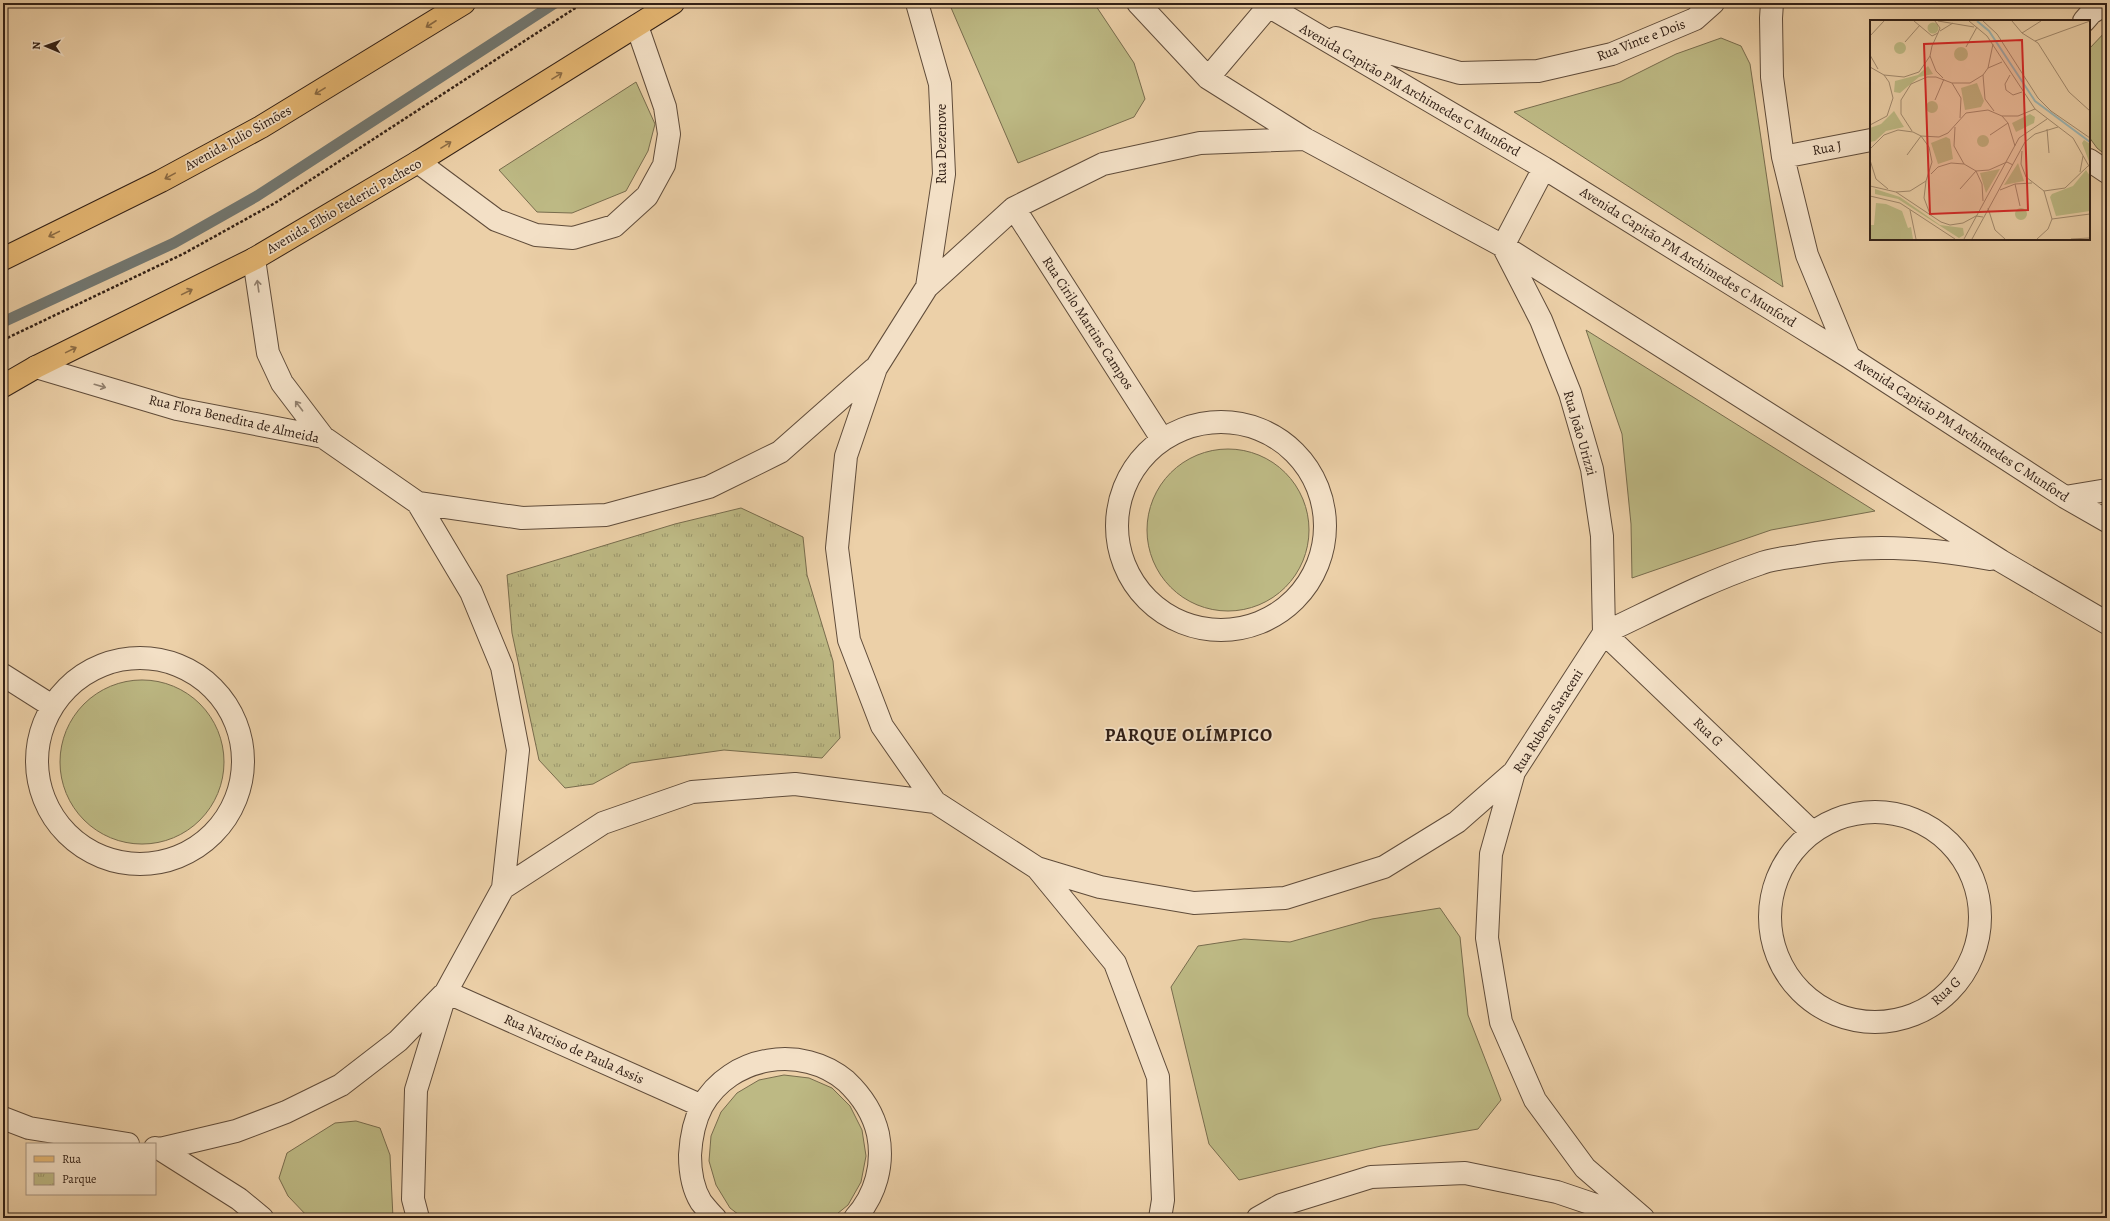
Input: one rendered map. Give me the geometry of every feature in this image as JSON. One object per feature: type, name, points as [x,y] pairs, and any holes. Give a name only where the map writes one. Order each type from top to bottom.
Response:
[{"type":"main road","name":"Avenida Julio Simões","points":[[3,259],[161,181],[261,127],[464,3]]},
{"type":"main road","name":"Avenida Elbio Federici Pacheco","points":[[3,386],[36,367],[254,259],[418,162],[673,3]]},
{"type":"street","name":"Rua Dezenove","points":[[917,3],[940,84],[943,166],[927,287]]},
{"type":"street","points":[[1138,3],[1208,78],[1305,139],[1452,220],[1503,246],[2001,561],[2107,623]]},
{"type":"street","name":"Rua Vinte e Dois","points":[[1306,30],[1460,73],[1538,72],[1612,54],[1695,19],[1713,3]]},
{"type":"street","points":[[1772,3],[1772,77],[1783,156],[1807,255],[1849,357]]},
{"type":"street","points":[[2085,20],[2091,13],[2107,3]]},
{"type":"street","points":[[1208,78],[1265,5]]},
{"type":"street","name":"Avenida Capitão PM Archimedes C Munford","points":[[1265,5],[1544,168],[1849,357],[2065,497],[2107,521]]},
{"type":"street","points":[[418,162],[496,220],[536,235],[572,238],[614,226],[647,196],[664,165],[669,134],[666,107],[638,26]]},
{"type":"street","points":[[1305,139],[1200,143],[1103,164],[1014,208],[927,287],[876,368],[846,456],[837,548],[849,640],[882,726],[935,802],[1037,868],[1100,887],[1194,903],[1285,898],[1384,867],[1457,822],[1514,772]]},
{"type":"street","name":"Rua J","points":[[1783,156],[1870,140]]},
{"type":"street","points":[[2090,161],[2107,172]]},
{"type":"street","points":[[1503,246],[1544,168]]},
{"type":"street","name":"Rua Cirilo Martins Campos","points":[[1014,208],[1162,439]]},
{"type":"street","name":"Rua João Urizzi","points":[[1503,246],[1541,320],[1570,393],[1592,469],[1602,536],[1604,633]]},
{"type":"street","points":[[254,259],[268,353],[282,383],[323,437]]},
{"type":"street","name":"Rua Flora Benedita de Almeida","points":[[36,367],[177,408],[323,437],[418,504],[471,592],[502,667],[518,750],[503,888],[446,992]]},
{"type":"street","points":[[418,504],[522,518],[606,514],[708,487],[780,452],[876,368]]},
{"type":"street","points":[[1224,420],[1256,427],[1285,443],[1308,467],[1322,496],[1326,530],[1320,562],[1304,591],[1280,613],[1247,628],[1210,631],[1175,621],[1145,600],[1125,570],[1116,534],[1120,498],[1136,464],[1162,439],[1192,425],[1224,420]]},
{"type":"street","points":[[2065,497],[2107,490]]},
{"type":"street","points":[[1604,633],[1760,563],[1835,549],[1884,547],[1939,551],[2001,561]]},
{"type":"street","name":"Rua Rubens Saraceni","points":[[1604,633],[1514,772],[1491,854],[1487,938],[1501,1022],[1535,1100],[1585,1168],[1643,1218]]},
{"type":"street","name":"Rua G","points":[[1604,633],[1812,832]]},
{"type":"street","points":[[134,657],[167,660],[197,674],[221,696],[237,725],[243,758],[239,790],[223,822],[198,846],[167,861],[132,864],[98,856],[69,836],[48,808],[38,774],[39,739],[52,706],[74,681],[102,664],[115,661],[134,657]]},
{"type":"street","points":[[3,675],[52,706]]},
{"type":"street","name":"Rua Flora Benedita de Almeida","points":[[503,888],[603,822],[692,792],[795,784],[935,802]]},
{"type":"street","name":"Rua G","points":[[1874,810],[1907,815],[1937,830],[1960,854],[1976,883],[1981,916],[1976,949],[1961,979],[1937,1003],[1905,1019],[1868,1023],[1833,1014],[1802,993],[1798,988],[1781,964],[1770,929],[1772,892],[1787,858],[1812,832],[1841,816],[1874,810]]},
{"type":"street","points":[[1037,868],[1115,963],[1158,1078],[1163,1200],[1160,1218]]},
{"type":"street","points":[[157,1149],[236,1131],[286,1112],[341,1085],[398,1041],[446,992]]},
{"type":"street","points":[[418,1218],[413,1199],[416,1090],[446,992]]},
{"type":"street","name":"Rua Narciso de Paula Assis","points":[[446,992],[702,1106]]},
{"type":"street","points":[[715,1218],[701,1200],[690,1169],[691,1136],[702,1106],[722,1082],[747,1065],[777,1058],[807,1060],[835,1072],[858,1092],[874,1118],[880,1148],[878,1179],[866,1207],[855,1218]]},
{"type":"street","points":[[3,1118],[29,1128],[122,1143]]},
{"type":"street","points":[[3,1131],[29,1128]]},
{"type":"street","points":[[157,1149],[239,1199],[262,1218]]},
{"type":"street","points":[[1258,1218],[1281,1204],[1370,1177],[1464,1173],[1556,1192],[1634,1218]]},
{"type":"path","points":[[3,340],[183,254],[275,203],[583,3]]},
{"type":"green space","points":[[949,3],[1094,3],[1134,63],[1145,99],[1134,117],[1018,163]]},
{"type":"green space","points":[[2107,30],[2107,156],[2097,148],[2090,138],[2090,48]]},
{"type":"green space","points":[[1721,38],[1741,46],[1750,64],[1783,287],[1514,112],[1620,82],[1676,54]]},
{"type":"green space","points":[[636,82],[655,124],[648,151],[626,191],[572,213],[537,212],[499,170]]},
{"type":"green space","points":[[1586,330],[1875,511],[1771,530],[1632,578],[1631,524],[1622,434]]},
{"type":"green space","points":[[1228,449],[1244,451],[1259,456],[1273,463],[1285,473],[1295,485],[1302,499],[1307,514],[1309,530],[1307,546],[1302,561],[1295,575],[1285,587],[1273,597],[1259,604],[1244,609],[1228,611],[1212,609],[1197,604],[1183,597],[1171,587],[1161,575],[1154,561],[1149,546],[1147,530],[1149,514],[1154,499],[1161,485],[1171,473],[1183,463],[1197,456],[1212,451]]},
{"type":"green space","points":[[741,508],[803,537],[807,575],[833,661],[840,738],[822,758],[724,750],[631,763],[593,784],[565,788],[539,760],[512,633],[507,575],[675,524]]},
{"type":"green space","points":[[142,680],[166,684],[181,690],[200,704],[214,723],[220,738],[224,762],[220,786],[214,801],[200,820],[181,834],[166,840],[142,844],[118,840],[103,834],[84,820],[70,801],[64,786],[60,762],[64,738],[70,723],[84,704],[103,690],[118,684]]},
{"type":"green space","points":[[1440,908],[1460,937],[1468,1015],[1501,1100],[1478,1129],[1381,1146],[1239,1180],[1209,1144],[1171,987],[1198,946],[1244,939],[1290,942],[1372,919]]},
{"type":"green space","points":[[784,1075],[809,1078],[832,1088],[850,1106],[862,1130],[866,1156],[861,1182],[848,1205],[832,1218],[743,1218],[730,1208],[716,1185],[709,1161],[711,1136],[721,1112],[737,1093],[759,1080]]},
{"type":"green space","points":[[356,1121],[380,1128],[390,1155],[393,1218],[309,1218],[288,1196],[279,1178],[287,1153],[335,1123]]},
{"type":"waterway","points":[[3,322],[174,243],[257,196],[555,3]]},
{"type":"district","name":"PARQUE OLÍMPICO","points":[[1189,735]]}]
